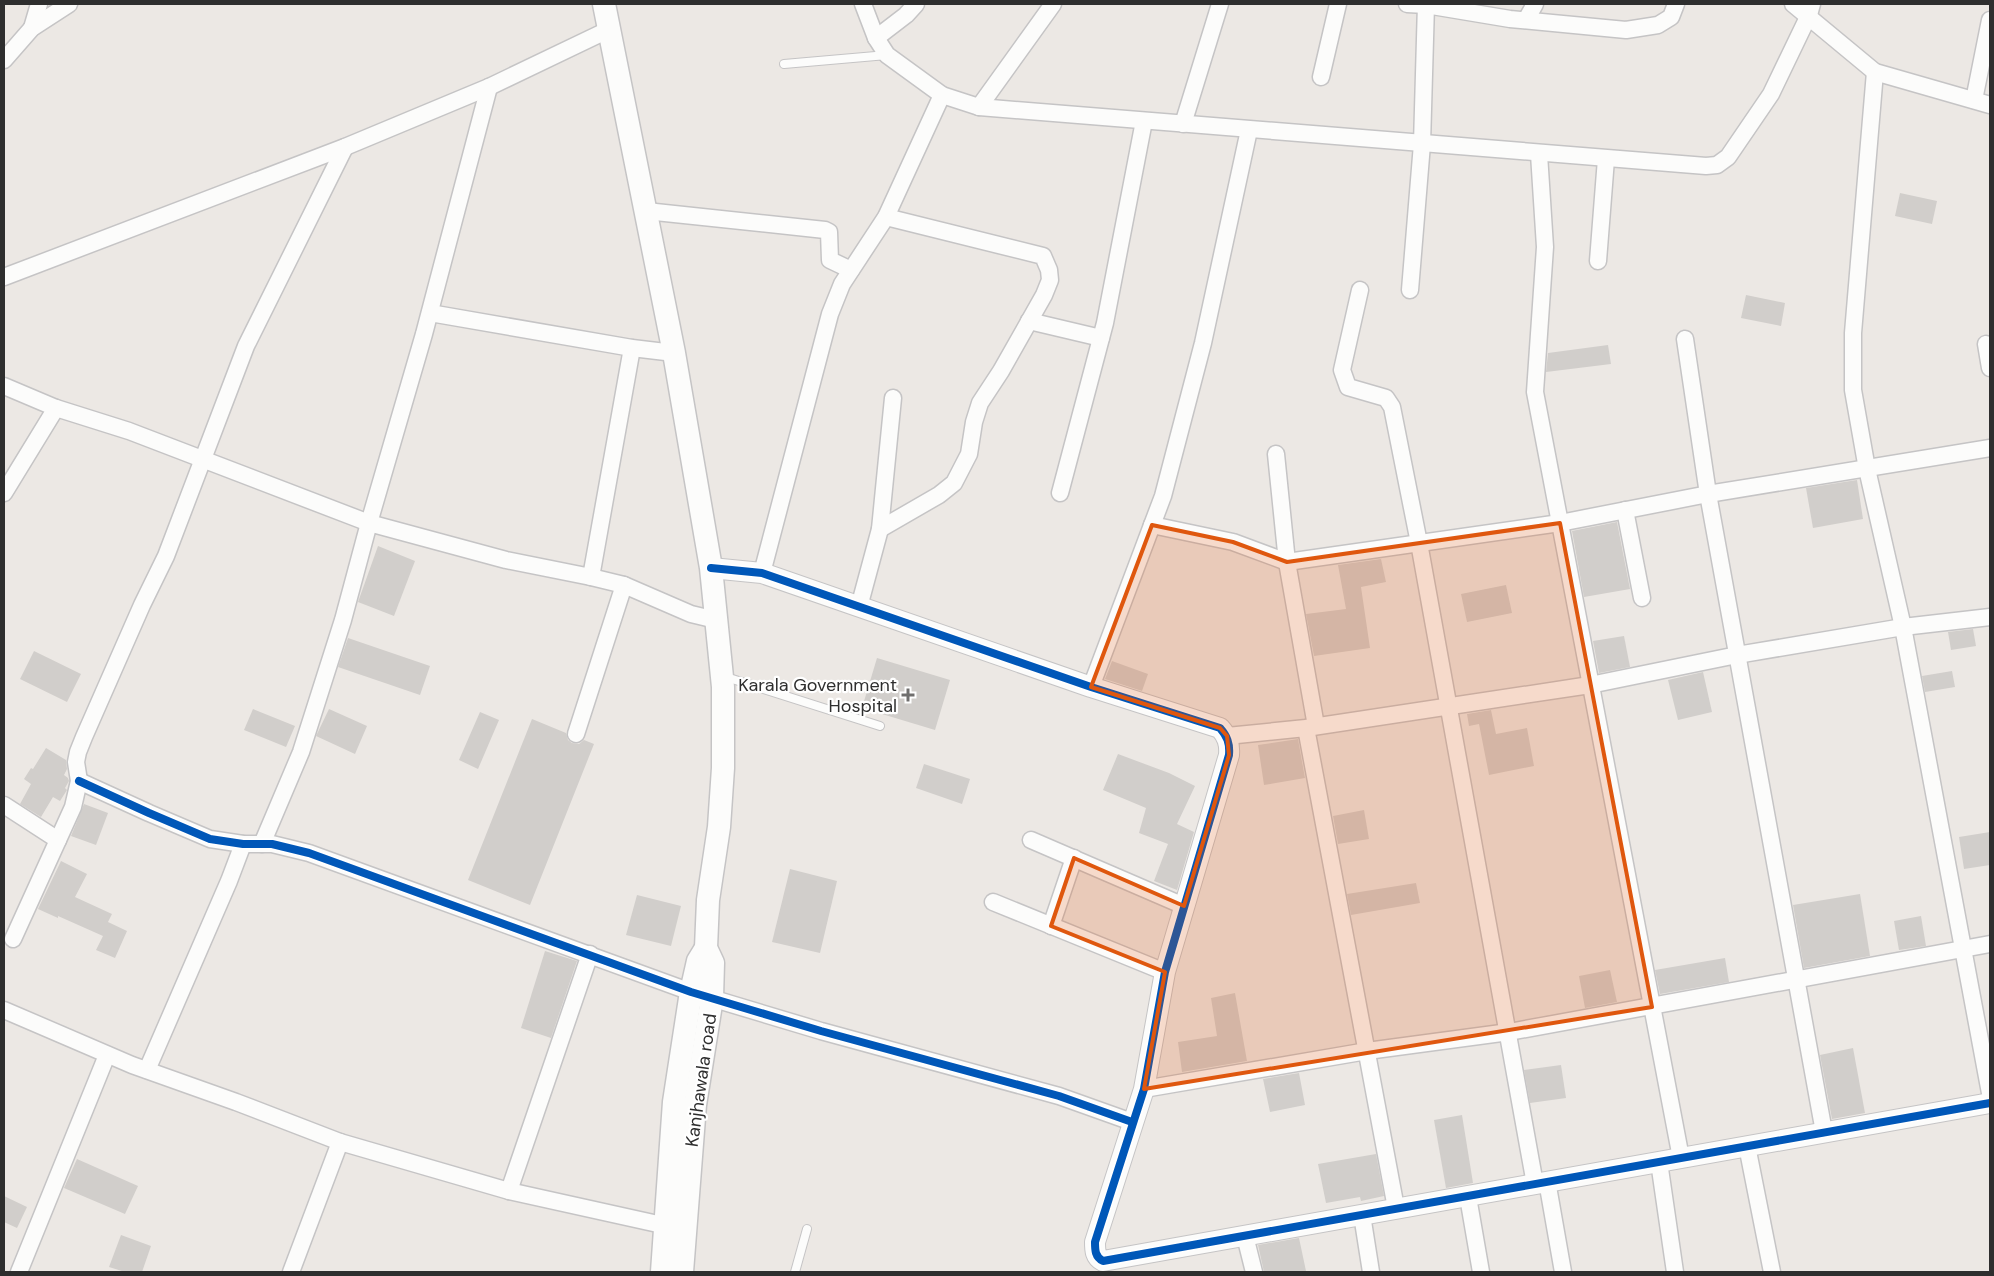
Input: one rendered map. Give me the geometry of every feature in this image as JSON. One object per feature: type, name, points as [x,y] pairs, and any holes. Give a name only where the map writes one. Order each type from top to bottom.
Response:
[{"type":"main road","points":[[604,4],[674,353],[711,568],[722,676]]},
{"type":"main road","name":"Kanjhawala road","points":[[682,1272],[674,1228],[674,1102],[702,995],[698,961],[706,948],[708,900],[719,827],[723,768],[722,676]]},
{"type":"main road","name":"Kanjhawala road","points":[[662,1272],[674,1228]]},
{"type":"street","points":[[32,28],[39,4]]},
{"type":"street","points":[[4,60],[32,28],[69,4]]},
{"type":"street","points":[[863,4],[876,38],[886,55],[942,95],[979,107],[1539,154],[1706,166],[1724,162],[1771,94],[1810,10]]},
{"type":"street","points":[[876,38],[906,15],[916,4]]},
{"type":"street","points":[[979,107],[1053,4]]},
{"type":"street","points":[[1183,124],[1220,4]]},
{"type":"street","points":[[1321,77],[1338,4]]},
{"type":"street","points":[[1407,4],[1426,4],[1526,20],[1626,30],[1658,25],[1671,17],[1676,4]]},
{"type":"street","points":[[1410,290],[1422,144],[1426,4]]},
{"type":"street","points":[[1526,20],[1535,4]]},
{"type":"street","points":[[1793,4],[1810,10],[1875,72],[1990,105]]},
{"type":"street","points":[[1974,100],[1990,20]]},
{"type":"street","points":[[4,277],[345,147],[489,87],[610,29]]},
{"type":"street","points":[[1875,72],[1853,333],[1854,390],[1867,468],[1902,628],[1990,1094]]},
{"type":"street","points":[[262,844],[301,752],[343,620],[430,313],[489,87]]},
{"type":"street","points":[[762,573],[830,314],[842,284],[886,217],[942,95]]},
{"type":"street","points":[[1060,493],[1101,338],[1144,121]]},
{"type":"street","points":[[1091,687],[1163,496],[1203,343],[1249,130]]},
{"type":"street","points":[[13,939],[74,807],[79,781],[76,762],[78,752],[142,605],[166,556],[246,346],[345,147]]},
{"type":"street","points":[[1539,154],[1545,247],[1535,392],[1681,1158]]},
{"type":"street","points":[[1598,261],[1606,159]]},
{"type":"street","points":[[646,211],[825,230],[829,232],[830,237],[830,260],[851,270]]},
{"type":"street","points":[[880,529],[939,495],[954,483],[970,454],[974,422],[980,403],[1001,371],[1044,295],[1050,280],[1049,270],[1043,256],[886,217]]},
{"type":"street","points":[[1360,290],[1342,370],[1348,387],[1386,398],[1392,407],[1419,543],[1509,1032],[1541,1182],[1563,1272]]},
{"type":"street","points":[[430,313],[632,348],[674,353]]},
{"type":"street","points":[[1029,321],[1101,338]]},
{"type":"street","points":[[1685,339],[1708,494],[1824,1132]]},
{"type":"street","points":[[1986,344],[1990,368]]},
{"type":"street","points":[[591,577],[632,348]]},
{"type":"street","points":[[4,386],[56,408],[129,431],[369,524],[506,560],[624,585],[691,614],[716,620]]},
{"type":"street","points":[[859,607],[880,529],[893,398]]},
{"type":"street","points":[[4,493],[56,408]]},
{"type":"street","points":[[1152,525],[1233,542],[1287,562],[1560,523],[1708,494],[1990,448]]},
{"type":"street","points":[[1276,454],[1287,562],[1311,727],[1396,1208]]},
{"type":"street","points":[[1625,510],[1642,598]]},
{"type":"street","points":[[711,568],[762,573],[1091,687],[1220,728],[1227,736],[1229,755],[1165,972],[1144,1089],[1095,1242],[1096,1266]]},
{"type":"street","points":[[576,734],[624,585]]},
{"type":"street","points":[[1227,736],[1311,727],[1590,685],[1737,655],[1902,628],[1990,617]]},
{"type":"street","points":[[79,781],[210,839],[243,844],[280,845],[309,852],[702,995],[821,1031],[1058,1096],[1132,1122]]},
{"type":"street","points":[[4,805],[58,840]]},
{"type":"street","points":[[1031,840],[1184,906]]},
{"type":"street","points":[[147,1070],[232,874],[243,844]]},
{"type":"street","points":[[1051,926],[1074,858]]},
{"type":"street","points":[[993,902],[1165,972]]},
{"type":"street","points":[[1144,1089],[1367,1051],[1509,1032],[1990,944]]},
{"type":"street","points":[[509,1191],[590,954]]},
{"type":"street","points":[[4,1010],[147,1070],[340,1142],[509,1191],[674,1228]]},
{"type":"street","points":[[19,1272],[107,1054]]},
{"type":"street","points":[[1096,1266],[1103,1261],[1112,1261],[1362,1214],[1468,1197],[1541,1182],[1990,1103]]},
{"type":"street","points":[[291,1272],[340,1142]]},
{"type":"street","points":[[1747,1146],[1772,1272]]},
{"type":"street","points":[[1659,1162],[1675,1272]]},
{"type":"street","points":[[1468,1197],[1481,1272]]},
{"type":"street","points":[[1362,1214],[1372,1272]]},
{"type":"street","points":[[1246,1236],[1254,1272]]},
{"type":"lane","points":[[784,64],[886,55]]},
{"type":"lane","points":[[722,676],[880,726]]},
{"type":"lane","points":[[795,1272],[807,1229]]},
{"type":"highlighted area","points":[[1560,523],[1652,1007],[1144,1089],[1165,972],[1051,926],[1074,858],[1184,906],[1229,755],[1227,736],[1220,728],[1091,687],[1152,525],[1233,542],[1287,562]]},
{"type":"building","points":[[1900,193],[1937,201],[1932,224],[1895,216]]},
{"type":"building","points":[[1746,295],[1785,303],[1781,326],[1741,318]]},
{"type":"building","points":[[1608,345],[1611,364],[1546,372],[1548,353]]},
{"type":"building","points":[[1857,480],[1863,519],[1813,528],[1806,488]]},
{"type":"building","points":[[1617,522],[1630,589],[1584,597],[1572,531]]},
{"type":"building","points":[[378,546],[415,561],[394,616],[358,602]]},
{"type":"building","points":[[1381,559],[1386,582],[1361,587],[1370,648],[1314,656],[1306,614],[1346,609],[1338,565]]},
{"type":"building","points":[[1506,585],[1512,613],[1467,622],[1461,594]]},
{"type":"building","points":[[1973,629],[1976,646],[1951,650],[1948,632]]},
{"type":"building","points":[[1624,636],[1630,667],[1599,673],[1593,641]]},
{"type":"building","points":[[348,638],[430,666],[420,695],[338,667]]},
{"type":"building","points":[[34,651],[81,674],[67,702],[20,679]]},
{"type":"building","points":[[877,658],[950,680],[935,730],[862,708]]},
{"type":"building","points":[[1112,661],[1148,674],[1142,691],[1105,679]]},
{"type":"building","points":[[1952,671],[1955,687],[1925,692],[1922,676]]},
{"type":"building","points":[[1703,672],[1712,712],[1678,720],[1668,680]]},
{"type":"building","points":[[253,709],[295,726],[286,747],[244,730]]},
{"type":"building","points":[[329,709],[367,726],[355,754],[316,736]]},
{"type":"building","points":[[1491,710],[1496,734],[1527,728],[1534,766],[1489,775],[1479,724],[1469,726],[1467,714]]},
{"type":"building","points":[[480,712],[499,720],[478,769],[459,760]]},
{"type":"building","points":[[532,719],[566,733],[568,740],[572,743],[579,744],[584,740],[594,744],[530,905],[468,880]]},
{"type":"building","points":[[1298,739],[1305,778],[1264,785],[1258,745]]},
{"type":"building","points":[[46,748],[66,760],[67,769],[64,775],[69,781],[65,788],[67,790],[60,801],[53,797],[41,817],[20,804],[31,784],[24,779],[31,768],[33,769]]},
{"type":"building","points":[[1118,754],[1169,773],[1195,786],[1177,824],[1194,832],[1177,890],[1154,881],[1168,844],[1139,833],[1146,808],[1103,790]]},
{"type":"building","points":[[924,764],[970,779],[962,804],[916,788]]},
{"type":"building","points":[[84,804],[108,813],[96,845],[71,836]]},
{"type":"building","points":[[1364,810],[1369,839],[1338,844],[1333,816]]},
{"type":"building","points":[[1990,832],[1990,865],[1964,869],[1959,837]]},
{"type":"building","points":[[61,861],[87,874],[75,897],[112,914],[108,922],[127,931],[115,958],[96,950],[103,936],[38,909]]},
{"type":"building","points":[[790,869],[837,881],[820,953],[772,942]]},
{"type":"building","points":[[1416,883],[1420,903],[1351,915],[1347,894]]},
{"type":"building","points":[[1860,894],[1870,956],[1804,968],[1793,905]]},
{"type":"building","points":[[637,895],[681,906],[671,946],[626,935]]},
{"type":"building","points":[[1921,916],[1926,946],[1899,950],[1894,921]]},
{"type":"building","points":[[545,951],[577,961],[551,1038],[521,1028]]},
{"type":"building","points":[[1725,958],[1729,982],[1660,994],[1655,970]]},
{"type":"building","points":[[1610,970],[1617,1002],[1585,1008],[1579,976]]},
{"type":"building","points":[[1235,993],[1247,1061],[1182,1072],[1178,1042],[1217,1036],[1211,998]]},
{"type":"building","points":[[1853,1048],[1865,1113],[1832,1119],[1820,1055]]},
{"type":"building","points":[[1561,1065],[1566,1098],[1530,1103],[1524,1070]]},
{"type":"building","points":[[1299,1073],[1305,1105],[1270,1112],[1263,1079]]},
{"type":"building","points":[[1462,1115],[1473,1183],[1446,1188],[1434,1120]]},
{"type":"building","points":[[1376,1154],[1384,1196],[1361,1201],[1360,1197],[1326,1203],[1318,1164]]},
{"type":"building","points":[[77,1159],[138,1186],[125,1214],[64,1188]]},
{"type":"building","points":[[4,1196],[27,1207],[17,1228],[4,1222]]},
{"type":"building","points":[[121,1235],[151,1246],[142,1272],[125,1272],[109,1267]]},
{"type":"building","points":[[1299,1238],[1306,1271],[1264,1272],[1258,1245]]},
{"type":"cycle path","points":[[711,568],[762,573],[1091,687],[1220,728],[1228,740],[1229,755],[1165,972],[1144,1089],[1095,1242],[1097,1255],[1103,1261],[1990,1103]]},
{"type":"cycle path","points":[[79,781],[210,839],[243,844],[272,844],[309,853],[691,992],[821,1031],[1059,1096],[1132,1122]]},
{"type":"place","name":"Karala Government Hospital","points":[[908,695]]}]
